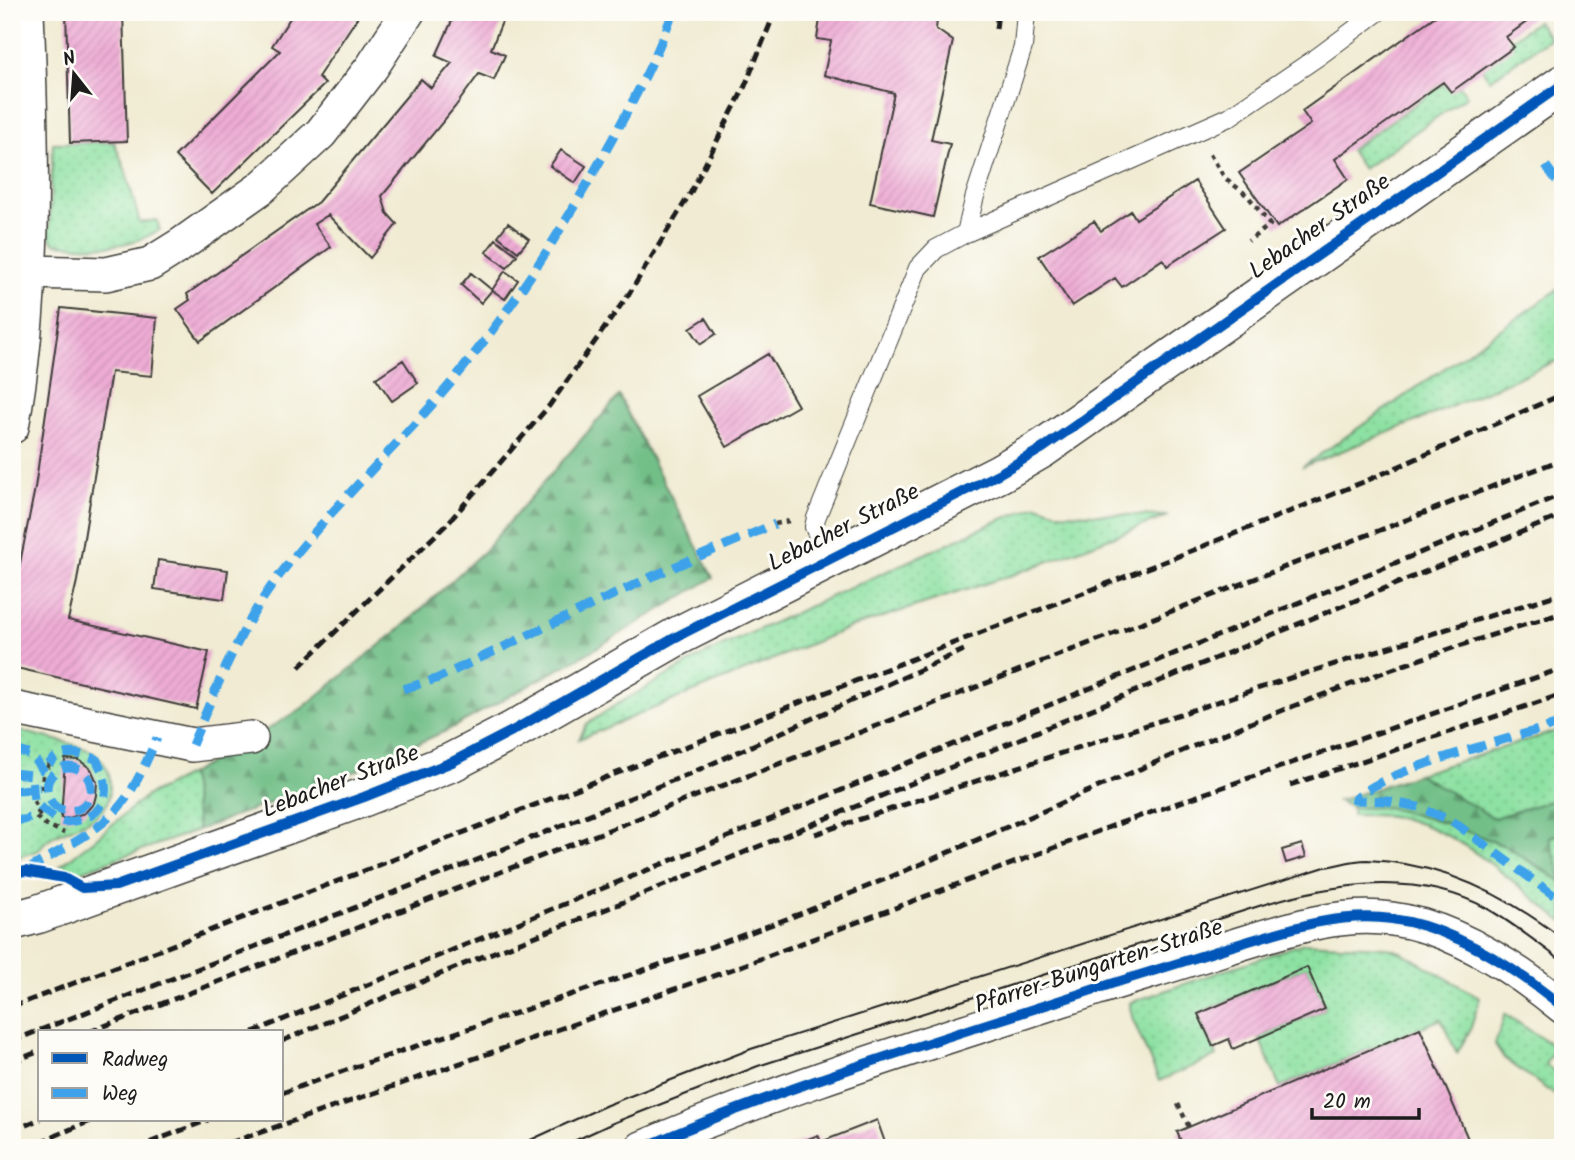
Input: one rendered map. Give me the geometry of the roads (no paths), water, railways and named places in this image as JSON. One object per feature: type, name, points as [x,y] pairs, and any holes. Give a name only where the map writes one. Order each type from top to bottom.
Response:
[{"type":"main road","name":"Lebacher Straße","points":[[12,921],[364,797],[452,762],[512,731],[676,637],[1042,448],[1563,84]]},
{"type":"main road","name":"Lebacher Straße","points":[[12,900],[82,888],[116,886]]},
{"type":"street","points":[[12,427],[18,396],[30,272],[33,140],[27,12]]},
{"type":"street","points":[[30,272],[106,274],[150,264],[182,244],[261,188],[321,133],[372,67],[408,12]]},
{"type":"street","points":[[12,708],[192,745],[251,738]]},
{"type":"street","name":"Pfarrer-Bungarten-Straße","points":[[642,1148],[730,1111],[864,1065],[1149,972],[1293,927],[1326,920],[1391,918],[1452,934],[1563,1007]]},
{"type":"lane","points":[[966,233],[975,196],[1023,47],[1026,12]]},
{"type":"lane","name":"Lebacher Straße","points":[[828,559],[814,527],[816,517],[918,268],[936,249],[966,233],[1229,117],[1378,12]]},
{"type":"tram line","points":[[513,1148],[607,1105],[751,1049],[1325,867],[1367,860],[1394,862],[1446,874],[1519,908],[1563,939]]},
{"type":"tram line","points":[[559,1148],[613,1123],[758,1066],[1259,906],[1316,891],[1374,884],[1404,885],[1461,897],[1498,915],[1563,962]]},
{"type":"railway","points":[[299,667],[448,523],[549,406],[631,291],[691,192],[745,86],[775,12]]},
{"type":"railway","points":[[996,29],[998,12]]},
{"type":"railway","points":[[12,1007],[1171,559],[1366,481],[1563,394]]},
{"type":"railway","points":[[94,1030],[1563,459]]},
{"type":"railway","points":[[258,1030],[1563,494]]},
{"type":"railway","points":[[284,1040],[476,959],[614,906],[1563,515]]},
{"type":"railway","points":[[815,834],[1290,678],[1563,593]]},
{"type":"railway","points":[[284,1092],[738,937],[901,873],[1285,709],[1423,658],[1563,613]]},
{"type":"railway","points":[[40,1030],[467,864],[689,774],[964,650]]},
{"type":"railway","points":[[215,1148],[733,969],[1112,826],[1563,668]]},
{"type":"railway","points":[[1290,785],[1563,694]]},
{"type":"railway","points":[[12,1041],[38,1031]]},
{"type":"railway","points":[[12,1062],[38,1052]]},
{"type":"railway","points":[[12,1131],[38,1120]]},
{"type":"railway","points":[[25,1148],[88,1122]]},
{"type":"railway","points":[[136,1148],[203,1122]]}]
